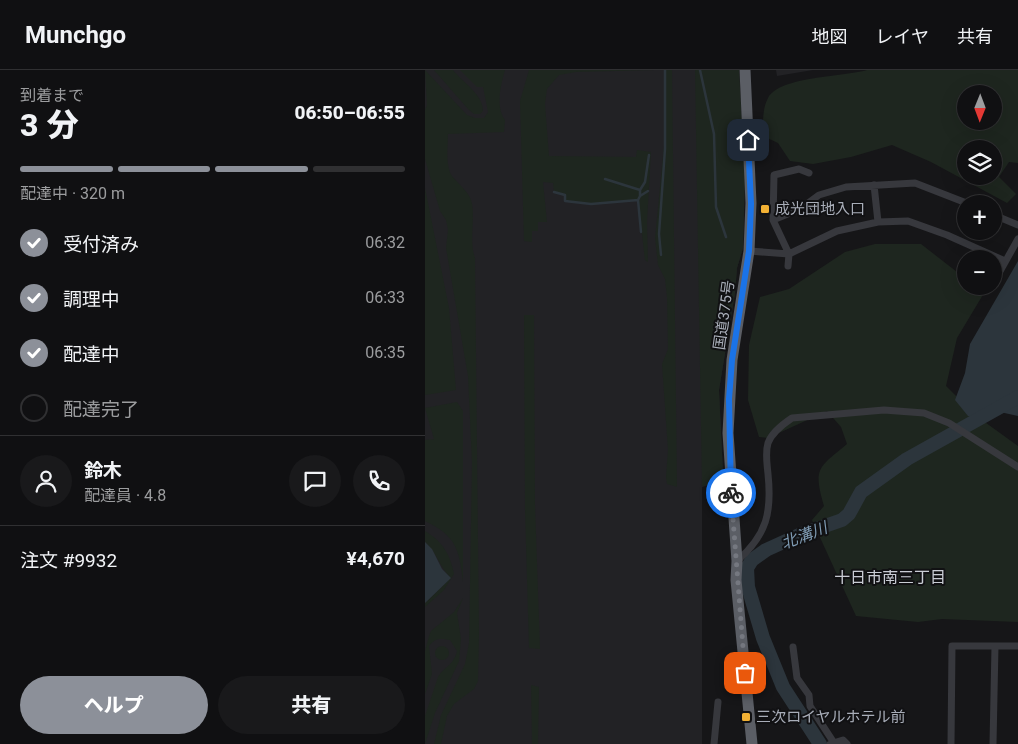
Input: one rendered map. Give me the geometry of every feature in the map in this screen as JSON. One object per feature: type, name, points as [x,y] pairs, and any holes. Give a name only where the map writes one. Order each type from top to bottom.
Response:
[{"type":"highway","name":"国道375号","points":[[745,70],[751,204],[749,251],[732,360],[728,433],[737,561],[736,580],[752,744]]},
{"type":"street","points":[[788,266],[789,254],[773,220],[774,175],[799,169],[809,173]]},
{"type":"street","points":[[773,220],[800,209],[819,195],[846,187],[915,183],[957,199]]},
{"type":"street","points":[[874,185],[878,222]]},
{"type":"street","points":[[1002,218],[1018,225]]},
{"type":"street","points":[[749,251],[789,254],[837,231],[878,222],[908,221],[947,235],[1005,261]]},
{"type":"street","points":[[1002,267],[1018,239]]},
{"type":"street","points":[[737,561],[753,546],[768,519],[770,496],[766,452],[769,440],[780,426],[792,418],[884,410],[924,413],[949,423],[1018,467]]},
{"type":"street","points":[[951,744],[952,646],[1018,646]]},
{"type":"street","points":[[993,744],[995,646]]},
{"type":"street","points":[[793,647],[797,678],[809,695],[810,706],[832,744],[843,740],[847,744]]},
{"type":"street","points":[[714,744],[718,702]]},
{"type":"shaded area","points":[[425,70],[739,70],[745,175],[743,248],[737,268],[735,293],[719,390],[723,473],[717,483],[702,487],[702,744],[425,744]]},
{"type":"shaded area","points":[[425,70],[467,115],[475,118],[484,118],[488,112],[483,87],[477,87],[460,70],[505,70],[500,102],[500,109],[505,120],[504,132],[448,134],[448,167],[452,176],[469,196],[473,211],[479,634],[478,681],[474,689],[454,704],[447,716],[441,744],[434,744],[441,715],[465,664],[469,643],[472,463],[468,376],[446,248],[448,230],[446,220],[440,211],[425,159],[425,110],[427,105]]},
{"type":"shaded area","points":[[434,70],[453,70],[480,99],[483,111],[480,114],[474,114],[468,109]]},
{"type":"shaded area","points":[[529,70],[655,70],[576,72],[559,75],[547,89],[545,104],[549,156],[636,157],[637,150],[651,152],[647,222],[648,262],[645,260],[638,200],[591,204],[565,201],[565,195],[554,192],[553,183],[543,182],[547,222],[538,222],[538,231],[532,231],[532,242],[524,241],[520,101]]},
{"type":"shaded area","points":[[664,70],[672,70],[677,487],[667,484],[666,477],[668,450],[662,364],[668,349],[667,297],[665,279],[658,265],[655,238],[665,136]]},
{"type":"shaded area","points":[[695,70],[739,70],[745,175],[743,248],[737,268],[735,293],[719,390],[723,473],[717,483],[702,486]]},
{"type":"shaded area","points":[[776,70],[813,70],[777,76]]},
{"type":"shaded area","points":[[867,70],[1018,70],[1018,163],[1009,162],[1002,172],[1002,140],[957,140],[957,176],[892,145],[851,157],[813,164],[790,161],[778,143],[763,136],[765,107],[768,98],[775,91],[785,85],[813,78]]},
{"type":"shaded area","points":[[1002,180],[1016,194],[1007,203],[1002,200],[1002,195],[992,195],[974,185],[1002,185]]},
{"type":"shaded area","points":[[425,188],[449,308],[456,390],[425,395]]},
{"type":"shaded area","points":[[875,244],[921,244],[957,272],[957,295],[983,295],[957,338],[946,386],[975,415],[1018,446],[1018,622],[942,619],[918,622],[856,616],[812,520],[824,506],[819,484],[821,470],[830,458],[847,444],[841,427],[827,411],[768,438],[759,437],[748,400],[749,345],[760,297],[789,289],[845,252]]},
{"type":"shaded area","points":[[1018,261],[1018,416],[1000,412],[981,419],[968,416],[955,400],[965,373],[970,344],[998,295],[1002,295],[1002,289]]},
{"type":"shaded area","points":[[524,315],[534,315],[535,505],[540,649],[529,648],[525,510]]},
{"type":"shaded area","points":[[457,402],[463,411],[463,582],[460,560],[454,544],[443,532],[425,521],[425,440],[434,439],[425,408]]},
{"type":"shaded area","points":[[425,531],[445,549],[454,574],[444,590],[425,607],[425,603],[451,578],[425,542]]},
{"type":"shaded area","points":[[425,542],[432,549],[442,569],[451,578],[425,603]]},
{"type":"shaded area","points":[[463,598],[457,613],[461,639],[459,661],[435,713],[425,744],[425,716],[438,677],[454,660],[457,651],[450,640],[441,639],[431,643],[429,646],[432,674],[425,694],[425,651],[431,631],[454,612]]},
{"type":"shaded area","points":[[439,646],[445,646],[449,653],[445,660],[439,660],[435,656],[435,650]]},
{"type":"shaded area","points":[[531,685],[539,687],[538,744],[532,744]]},
{"type":"waterway","points":[[661,255],[659,234],[665,149],[665,70]]},
{"type":"waterway","points":[[700,70],[714,134],[716,207],[726,237]]},
{"type":"waterway","points":[[640,190],[645,182],[649,155]]},
{"type":"waterway","points":[[605,179],[640,190],[640,196],[648,191]]},
{"type":"waterway","points":[[554,192],[565,195],[565,201],[591,204],[638,200],[640,196]]},
{"type":"waterway","points":[[638,200],[641,232]]},
{"type":"waterway","name":"北溝川","points":[[820,744],[783,687],[763,638],[748,587],[747,568],[752,560],[766,550],[799,535],[842,520],[849,514],[861,492],[907,459],[1018,397]]},
{"type":"way so far","points":[[731,493],[737,561],[736,580],[745,673]]},
{"type":"place","name":"成光団地入口","points":[[765,209]]},
{"type":"place","name":"三次ロイヤルホテル前","points":[[746,717]]},
{"type":"district","name":"十日市南三丁目","points":[[890,577]]},
{"type":"route","points":[[731,493],[728,433],[729,399],[732,360],[749,251],[751,204],[748,140]]}]
